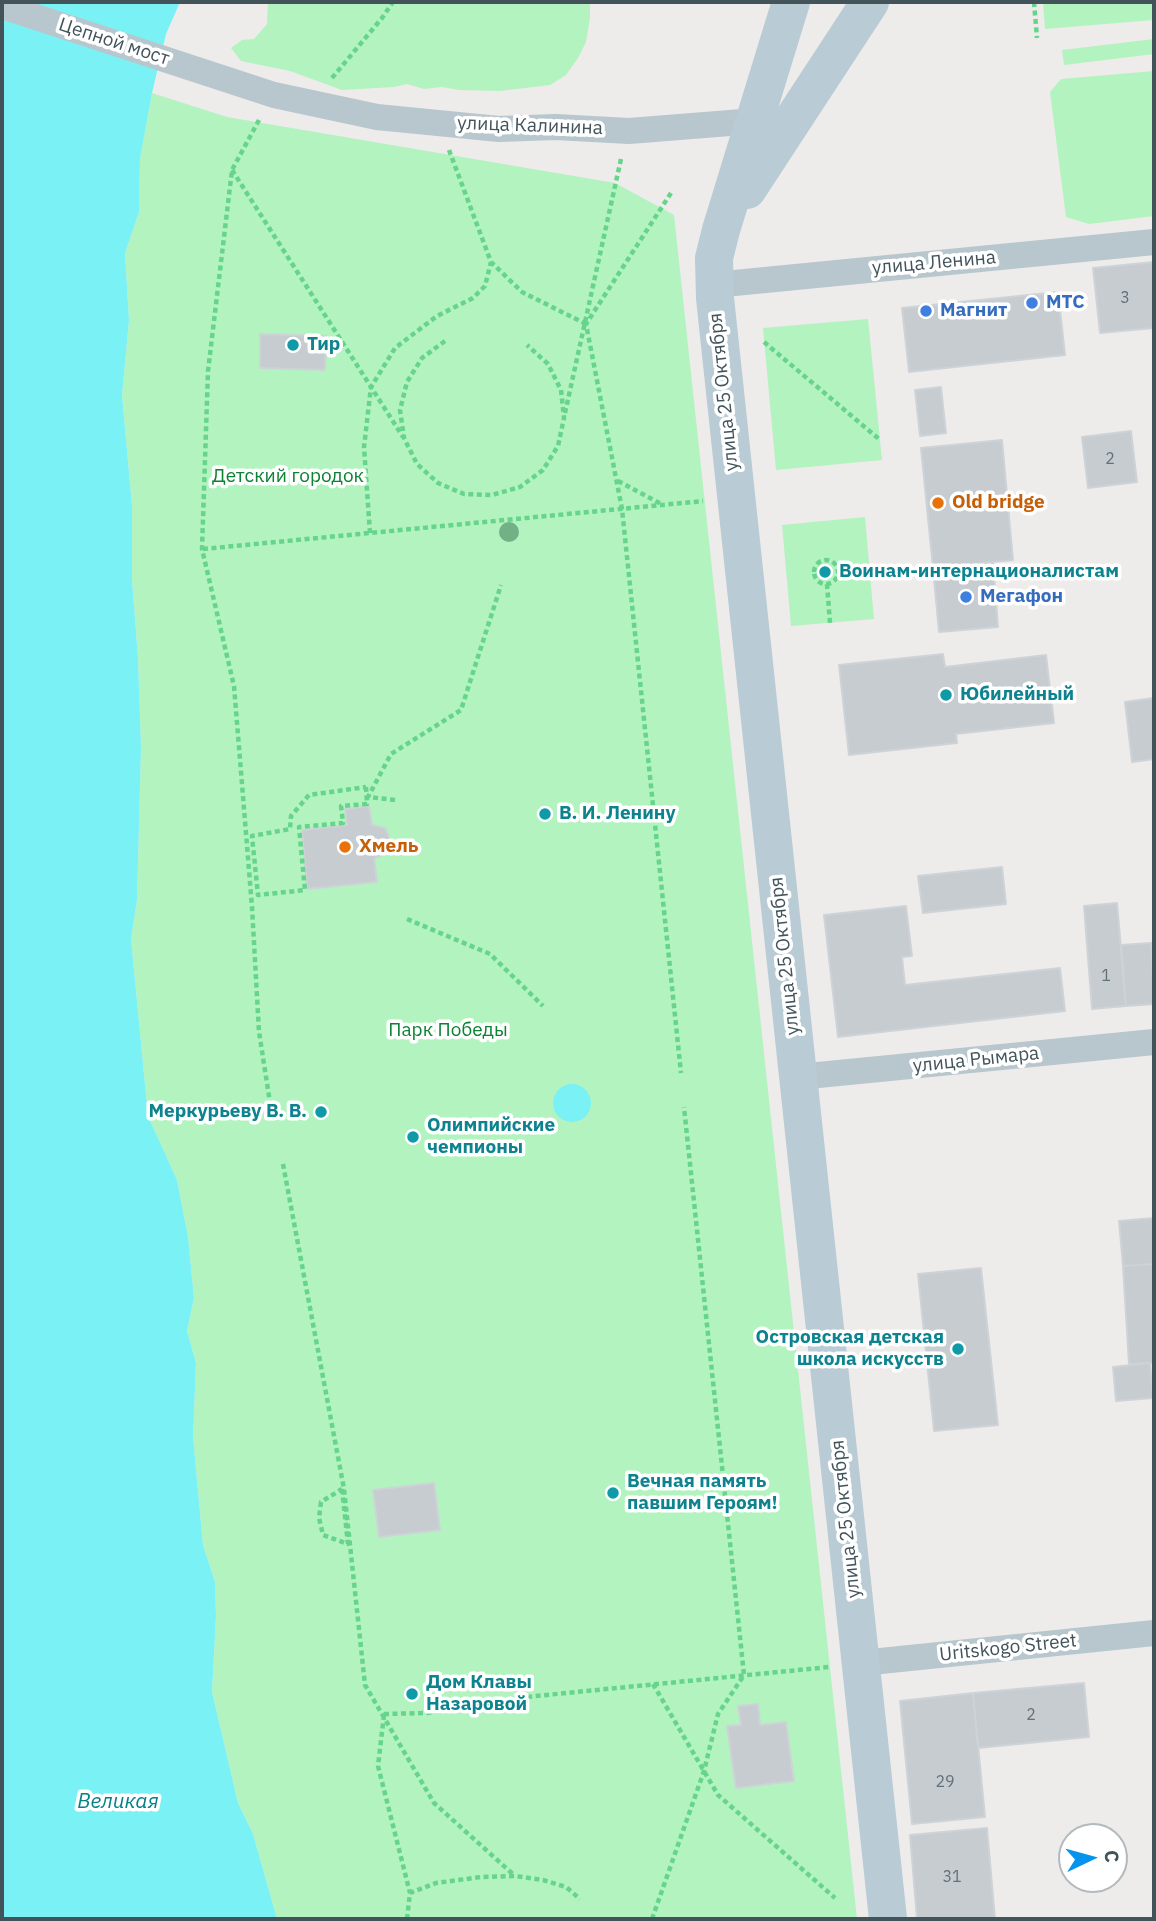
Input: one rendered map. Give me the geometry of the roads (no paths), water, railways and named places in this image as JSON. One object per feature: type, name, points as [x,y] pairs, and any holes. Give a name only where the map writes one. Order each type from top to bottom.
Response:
[{"type":"main road","name":"улица 25 Октября","points":[[791,2],[721,230],[715,258],[714,285],[888,1919]]},
{"type":"main road","points":[[721,230],[870,2]]},
{"type":"street","name":"Цепной мост","points":[[2,6],[227,78]]},
{"type":"street","name":"улица Калинина","points":[[227,78],[274,95],[377,117],[499,129],[556,127],[629,131],[755,121]]},
{"type":"street","name":"улица Ленина","points":[[714,285],[1154,242]]},
{"type":"street","name":"улица Рымара","points":[[798,1077],[1154,1042]]},
{"type":"street","name":"Uritskogo Street","points":[[862,1663],[1154,1633]]},
{"type":"water","name":"Великая","points":[[2,2],[180,2],[166,34],[152,93],[140,159],[139,212],[125,253],[129,320],[122,395],[132,506],[132,580],[141,748],[137,900],[131,939],[148,1116],[177,1180],[188,1237],[194,1298],[187,1331],[196,1363],[193,1437],[203,1545],[215,1582],[212,1692],[238,1803],[253,1834],[277,1919],[2,1919]]},
{"type":"water","points":[[572,1084],[585,1090],[591,1103],[585,1116],[572,1122],[559,1116],[553,1103],[559,1090]]},
{"type":"place","name":"МТС","points":[[1032,303]]},
{"type":"place","name":"Магнит","points":[[926,311]]},
{"type":"place","name":"Тир","points":[[293,345]]},
{"type":"place","name":"Old bridge","points":[[938,503]]},
{"type":"place","name":"Воинам-интернационалистам","points":[[825,572]]},
{"type":"place","name":"Мегафон","points":[[966,597]]},
{"type":"place","name":"Юбилейный","points":[[946,695]]},
{"type":"place","name":"В. И. Ленину","points":[[545,814]]},
{"type":"place","name":"Хмель","points":[[345,847]]},
{"type":"place","name":"Меркурьеву В. В.","points":[[321,1112]]},
{"type":"place","name":"Олимпийские чемпионы","points":[[413,1137]]},
{"type":"place","name":"Островская детская школа искусств","points":[[958,1349]]},
{"type":"place","name":"Вечная память павшим Героям!","points":[[613,1493]]},
{"type":"place","name":"Дом Клавы Назаровой","points":[[412,1694]]},
{"type":"park label","name":"Детский городок","points":[[288,477]]},
{"type":"park label","name":"Парк Победы","points":[[448,1031]]}]
